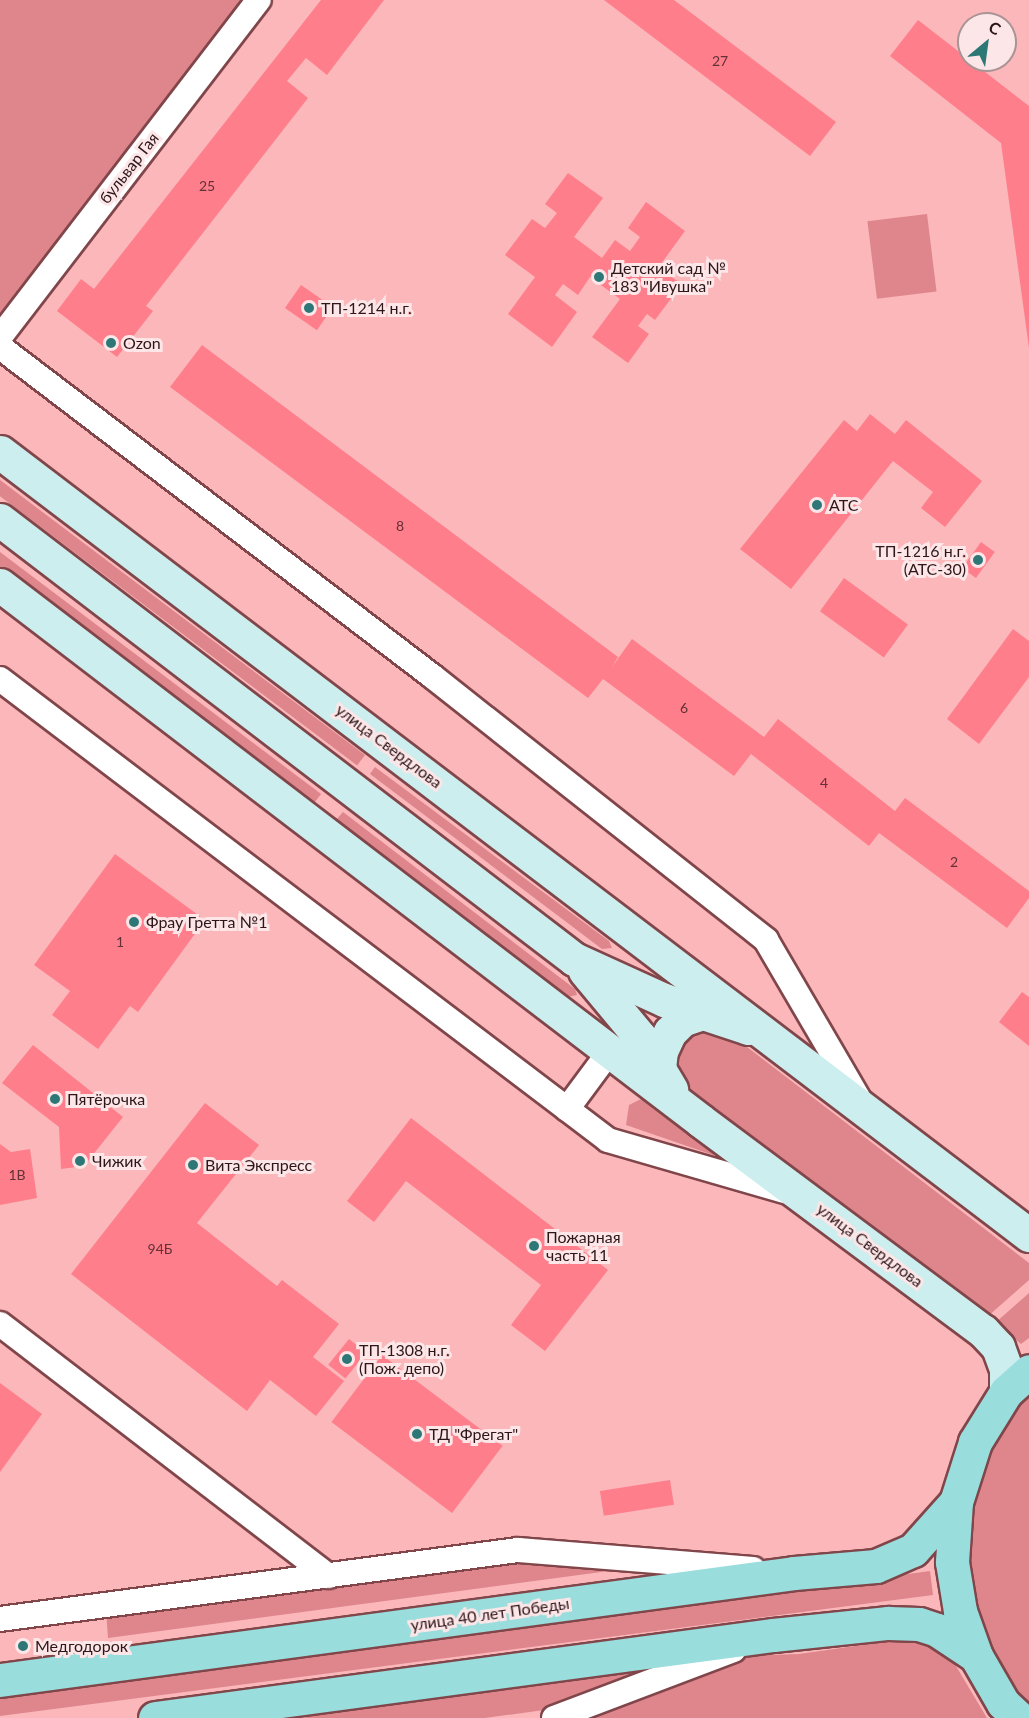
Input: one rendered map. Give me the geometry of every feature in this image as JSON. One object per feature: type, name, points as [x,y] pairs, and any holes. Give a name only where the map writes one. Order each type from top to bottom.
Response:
[{"type":"main road","name":"улица Свердлова","points":[[0,452],[777,1040],[1029,1235]]},
{"type":"main road","name":"улица Свердлова","points":[[0,520],[574,959],[627,985],[702,1013],[722,1017],[777,1040]]},
{"type":"main road","name":"улица Свердлова","points":[[0,585],[701,1121],[807,1197],[983,1331],[998,1347],[1006,1370],[1017,1381]]},
{"type":"main road","name":"улица Свердлова","points":[[574,959],[640,1037],[668,1086],[701,1121]]},
{"type":"main road","points":[[659,1069],[661,1051],[670,1032],[682,1020],[702,1013]]},
{"type":"main road","points":[[1017,1381],[975,1442],[956,1502],[952,1562],[960,1611],[976,1656],[1003,1703],[1019,1718]]},
{"type":"main road","name":"улица 40 лет Победы","points":[[0,1680],[794,1573],[876,1566],[913,1550],[956,1502]]},
{"type":"main road","points":[[155,1718],[773,1635],[919,1624],[944,1634],[976,1656]]},
{"type":"street","name":"бульвар Гая","points":[[0,337],[259,0]]},
{"type":"street","points":[[0,347],[432,676],[766,940],[864,1108]]},
{"type":"street","points":[[0,679],[608,1140],[807,1197]]},
{"type":"street","points":[[567,1109],[610,1051]]},
{"type":"street","points":[[0,1324],[329,1576]]},
{"type":"street","points":[[0,1619],[518,1550],[794,1573]]},
{"type":"street","points":[[554,1718],[773,1635]]},
{"type":"shaded area","points":[[0,0],[249,0],[0,321]]},
{"type":"shaded area","points":[[927,214],[937,291],[877,299],[867,221]]},
{"type":"shaded area","points":[[0,480],[365,755],[357,765],[0,496]]},
{"type":"shaded area","points":[[0,552],[321,794],[313,805],[0,570]]},
{"type":"shaded area","points":[[375,767],[609,941],[612,948],[602,949],[370,774]]},
{"type":"shaded area","points":[[343,812],[575,989],[577,995],[567,997],[336,820]]},
{"type":"shaded area","points":[[721,1027],[1029,1263],[1029,1280],[987,1317],[672,1077],[671,1045],[684,1029]]},
{"type":"shaded area","points":[[643,1098],[715,1152],[713,1155],[626,1125],[629,1105]]},
{"type":"shaded area","points":[[1029,1293],[1029,1338],[1021,1344],[995,1323]]},
{"type":"shaded area","points":[[1029,1385],[1029,1713],[979,1642],[962,1574],[965,1504],[989,1439]]},
{"type":"shaded area","points":[[503,1556],[646,1566],[108,1638],[106,1610]]},
{"type":"shaded area","points":[[930,1571],[933,1595],[0,1716],[0,1698]]},
{"type":"shaded area","points":[[918,1637],[950,1656],[987,1718],[588,1718],[738,1656],[799,1654]]},
{"type":"shaded area","points":[[663,1661],[544,1710],[485,1718],[305,1718],[304,1708]]},
{"type":"building","points":[[321,0],[384,0],[327,75],[306,58],[287,81],[308,98],[146,306],[153,311],[117,357],[57,311],[81,279],[94,289]]},
{"type":"building","points":[[604,0],[674,0],[836,122],[810,156]]},
{"type":"building","points":[[918,20],[957,50],[957,72],[985,72],[1029,106],[1029,348],[1001,143],[890,56]]},
{"type":"building","points":[[568,173],[603,198],[574,237],[602,258],[615,240],[630,251],[640,237],[628,228],[646,202],[685,231],[658,268],[682,284],[655,320],[647,314],[638,326],[649,334],[628,363],[592,337],[620,299],[590,277],[578,295],[563,284],[555,295],[577,312],[552,347],[508,314],[535,277],[505,255],[532,219],[545,228],[557,213],[545,204]]},
{"type":"building","name":"ТП-1214 н.г.","points":[[301,285],[333,307],[317,330],[285,308]]},
{"type":"building","points":[[202,345],[618,657],[612,667],[632,639],[764,737],[778,719],[895,811],[905,798],[1029,891],[1029,898],[1007,928],[879,833],[869,846],[751,754],[734,776],[603,679],[588,698],[170,387]]},
{"type":"building","name":"АТС","points":[[870,414],[895,434],[906,420],[982,481],[945,527],[921,508],[933,492],[893,461],[791,589],[740,549],[844,420],[857,431]]},
{"type":"building","name":"ТП-1216 н.г. (АТС-30)","points":[[981,542],[995,552],[976,578],[962,568]]},
{"type":"building","points":[[844,578],[908,624],[884,658],[820,611]]},
{"type":"building","points":[[1013,629],[1029,641],[1029,677],[979,744],[947,719]]},
{"type":"building","points":[[115,854],[205,920],[138,1012],[130,1006],[98,1049],[52,1015],[70,991],[34,965]]},
{"type":"building","points":[[1022,992],[1029,997],[1029,1046],[999,1022]]},
{"type":"building","points":[[33,1045],[123,1117],[84,1166],[61,1169],[59,1127],[2,1083]]},
{"type":"building","points":[[205,1103],[259,1145],[197,1223],[277,1286],[282,1280],[339,1324],[313,1357],[344,1381],[316,1416],[270,1380],[247,1411],[71,1274]]},
{"type":"building","name":"Пожарная часть 11","points":[[411,1118],[608,1270],[545,1351],[511,1325],[541,1285],[406,1181],[374,1222],[347,1201]]},
{"type":"building","points":[[0,1144],[11,1152],[30,1149],[37,1198],[0,1205]]},
{"type":"building","name":"ТП-1308 н.г. (Пож. депо)","points":[[349,1339],[366,1353],[345,1378],[328,1365]]},
{"type":"building","name":"ТД \"Фрегат\"","points":[[382,1355],[503,1446],[452,1513],[331,1422]]},
{"type":"building","points":[[0,1383],[42,1414],[0,1472]]},
{"type":"building","points":[[670,1480],[674,1505],[604,1516],[600,1491]]},
{"type":"place","name":"Детский сад № 183 \"Ивушка\"","points":[[599,277]]},
{"type":"place","name":"ТП-1214 н.г.","points":[[309,308]]},
{"type":"place","name":"Ozon","points":[[111,343]]},
{"type":"place","name":"АТС","points":[[817,505]]},
{"type":"place","name":"ТП-1216 н.г. (АТС-30)","points":[[978,560]]},
{"type":"place","name":"Фрау Гретта №1","points":[[134,922]]},
{"type":"place","name":"Пятёрочка","points":[[55,1099]]},
{"type":"place","name":"Чижик","points":[[80,1161]]},
{"type":"place","name":"Вита Экспресс","points":[[193,1165]]},
{"type":"place","name":"Пожарная часть 11","points":[[534,1246]]},
{"type":"place","name":"ТП-1308 н.г. (Пож. депо)","points":[[347,1359]]},
{"type":"place","name":"ТД \"Фрегат\"","points":[[417,1434]]},
{"type":"place","name":"Медгодорок","points":[[23,1646]]}]
